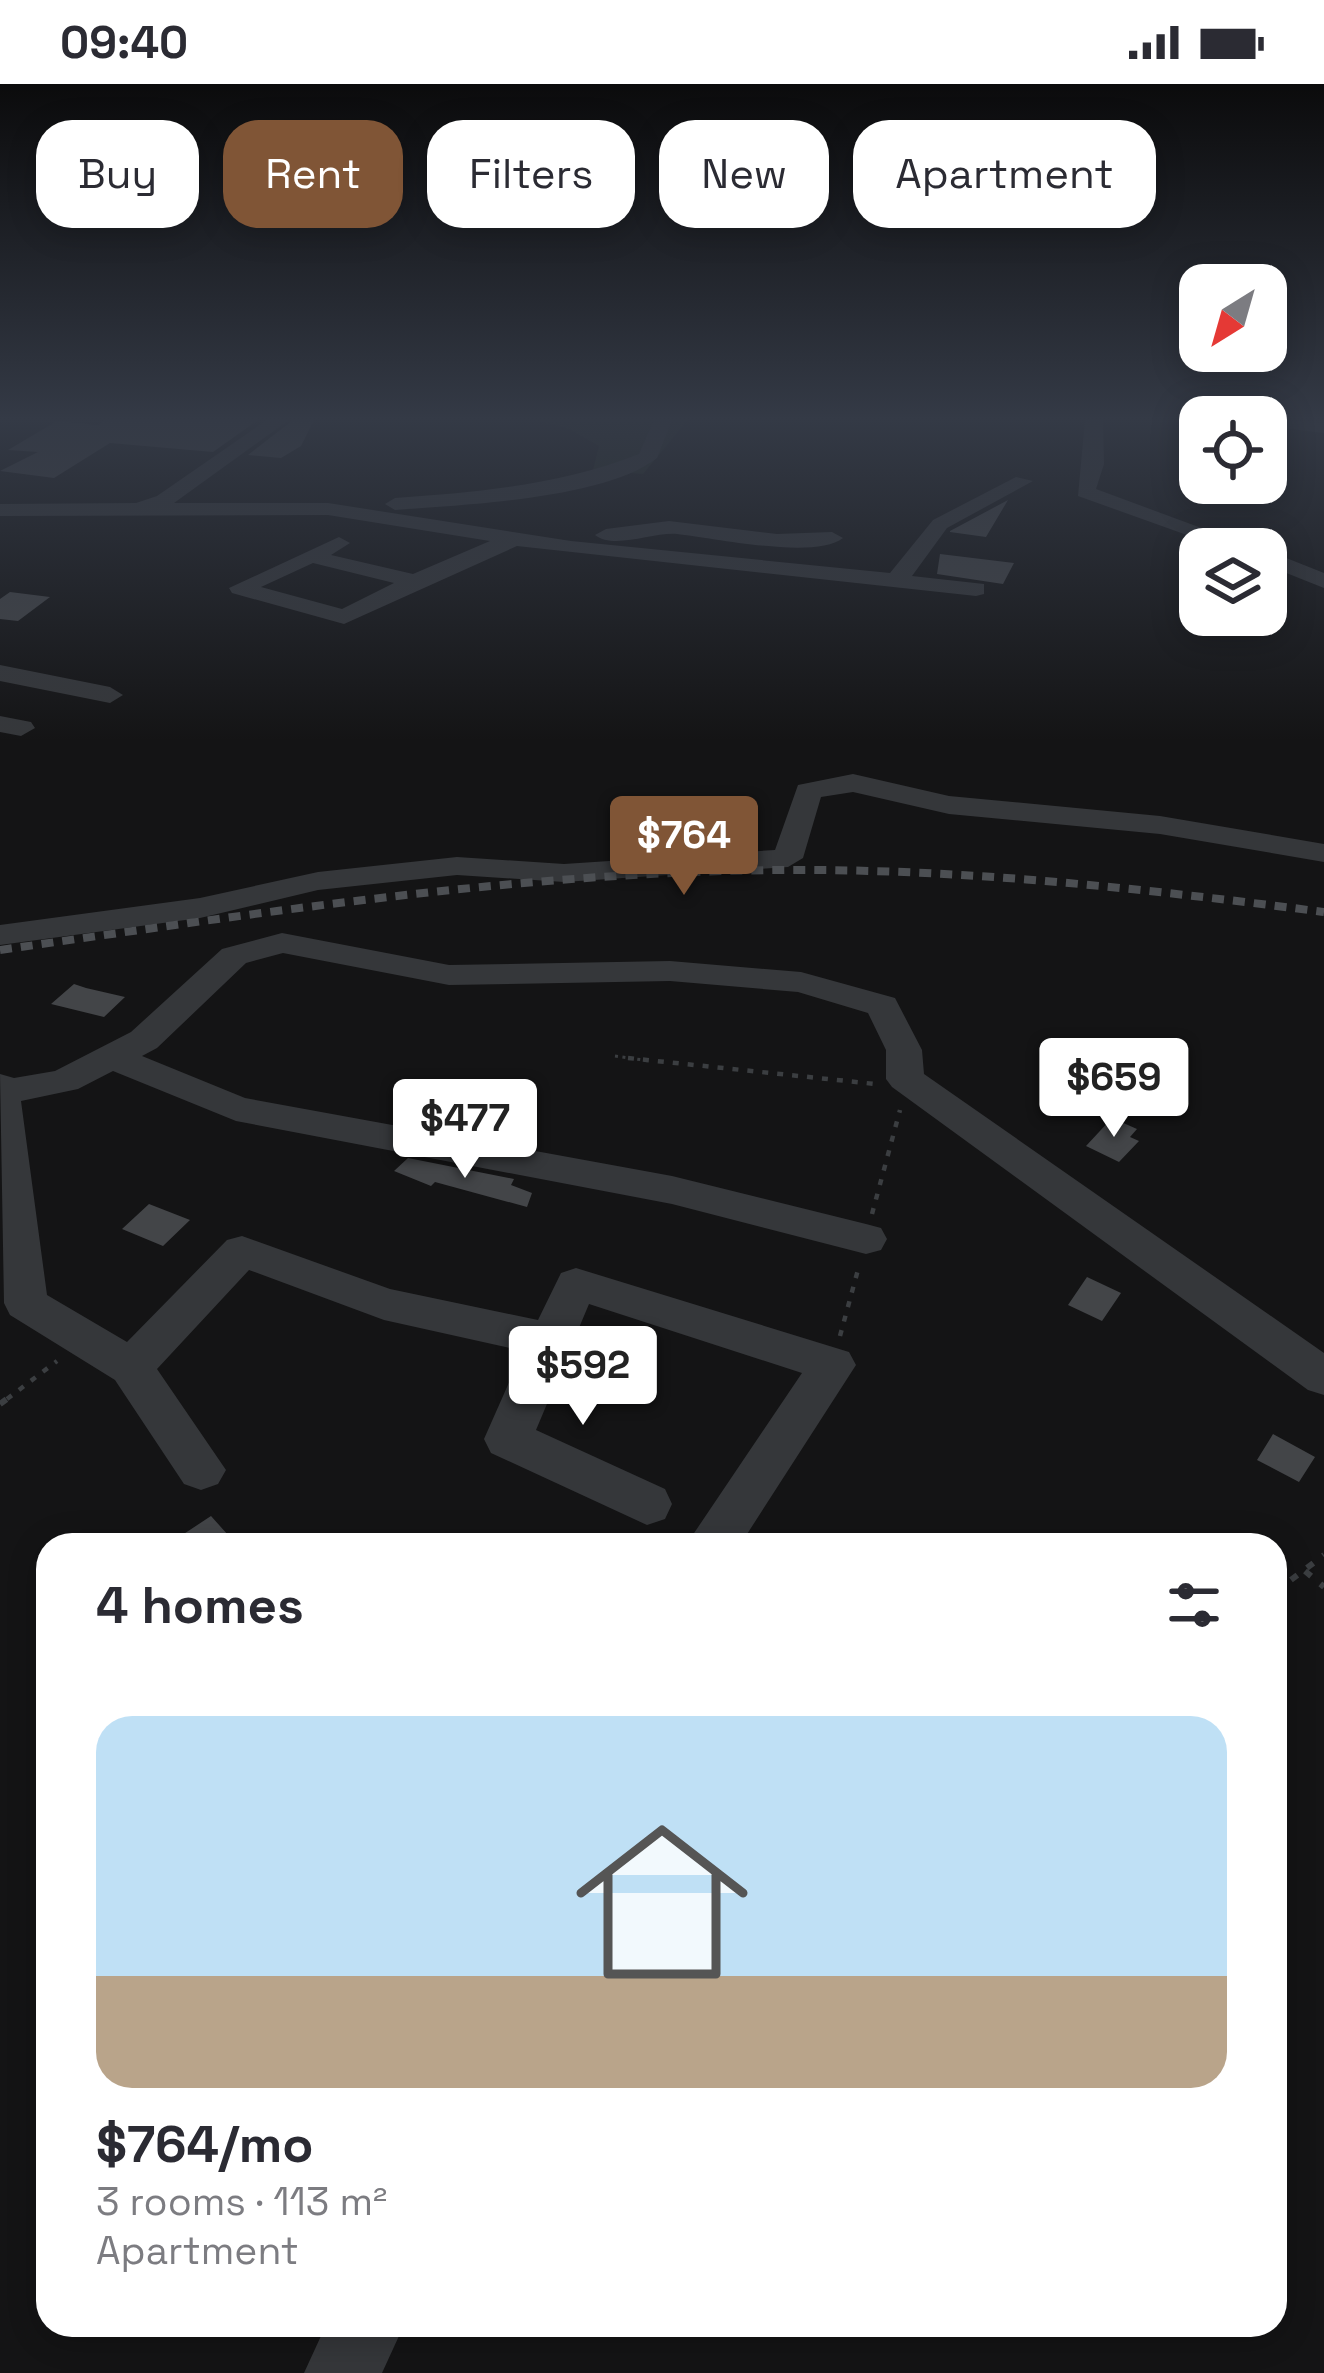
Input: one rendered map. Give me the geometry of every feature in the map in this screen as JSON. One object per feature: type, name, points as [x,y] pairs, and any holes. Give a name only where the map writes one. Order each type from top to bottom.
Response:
[{"type":"street","points":[[439,527],[521,540],[976,589]]},
{"type":"street","points":[[339,543],[240,588],[344,617],[464,558],[521,540],[669,527],[777,540],[832,538]]},
{"type":"street","points":[[896,581],[938,527]]},
{"type":"street","points":[[310,556],[416,582]]},
{"type":"street","points":[[1287,566],[1324,581]]},
{"type":"street","points":[[0,673],[110,695]]},
{"type":"street","points":[[0,935],[200,908],[318,881],[457,866],[565,873],[788,858],[808,791],[853,783],[949,805],[1160,825],[1324,853]]},
{"type":"street","points":[[200,1470],[131,1367],[26,1304],[2,1089],[65,1082],[107,1055],[144,1040],[234,956],[282,944],[449,975],[670,971],[801,982],[882,1006],[904,1050],[905,1079],[1324,1377]]},
{"type":"street","points":[[107,1055],[236,1109],[672,1190],[866,1239]]},
{"type":"street","points":[[131,1367],[242,1251],[384,1304],[551,1340]]},
{"type":"street","points":[[647,1504],[508,1439],[576,1284],[833,1365],[720,1533]]},
{"type":"street","points":[[342,2373],[362,2337]]},
{"type":"path","points":[[615,1056],[758,1076],[916,1088]]},
{"type":"path","points":[[0,1404],[85,1339]]},
{"type":"path","points":[[1287,1583],[1324,1555]]},
{"type":"path","points":[[1304,1570],[1324,1587]]},
{"type":"building","points":[[958,527],[992,527],[986,537],[950,531]]},
{"type":"building","points":[[940,554],[1014,563],[1003,584],[937,574]]},
{"type":"building","points":[[10,592],[50,597],[18,621],[0,619],[0,599]]},
{"type":"building","points":[[74,984],[125,997],[104,1017],[51,1004]]},
{"type":"building","points":[[1112,1118],[1137,1129],[1130,1137],[1139,1141],[1119,1162],[1086,1146]]},
{"type":"building","points":[[408,1158],[514,1179],[511,1185],[532,1193],[527,1207],[435,1182],[431,1186],[394,1171]]},
{"type":"building","points":[[149,1204],[190,1220],[163,1246],[122,1229]]},
{"type":"building","points":[[1087,1277],[1121,1293],[1102,1321],[1068,1305]]},
{"type":"building","points":[[1273,1434],[1315,1457],[1299,1482],[1257,1460]]},
{"type":"building","points":[[211,1516],[226,1533],[185,1533]]},
{"type":"railway","points":[[0,950],[393,897],[689,872],[855,871],[990,877],[1324,912]]}]
